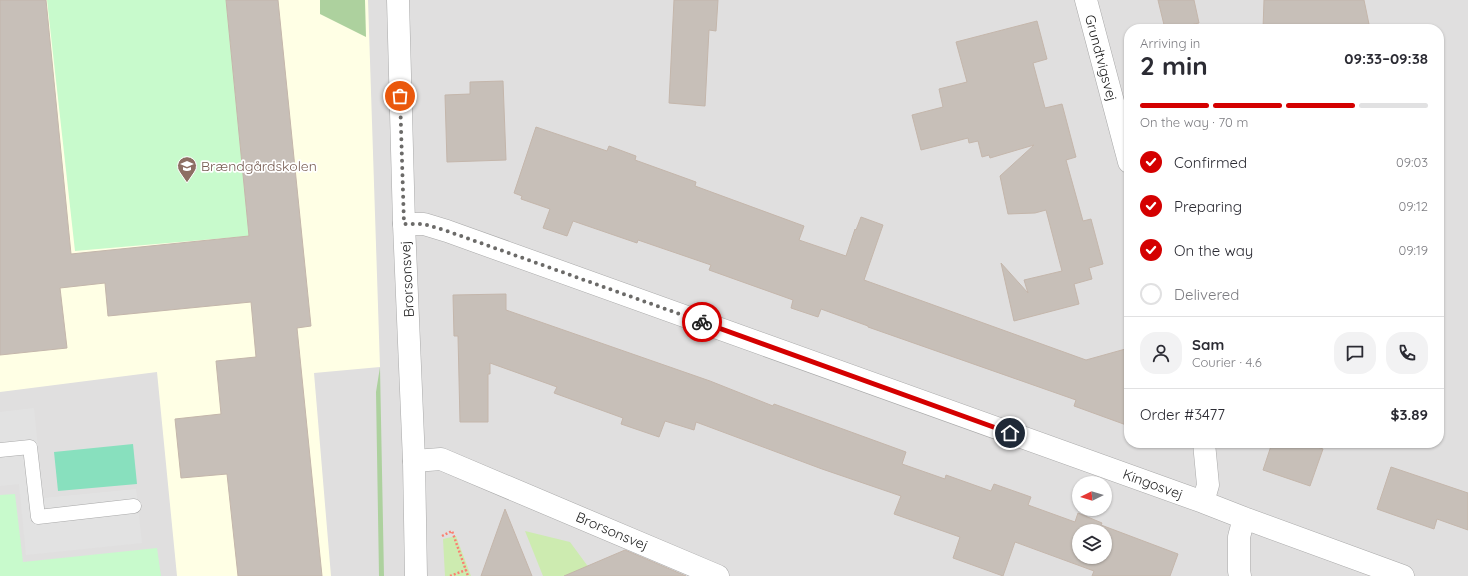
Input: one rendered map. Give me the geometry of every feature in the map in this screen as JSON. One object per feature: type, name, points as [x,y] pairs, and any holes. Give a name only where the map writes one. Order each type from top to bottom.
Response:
[{"type":"street","name":"Brorsonsvej","points":[[398,0],[404,224],[414,461],[416,576]]},
{"type":"street","name":"Grundtvigsvej","points":[[1086,0],[1124,143]]},
{"type":"street","name":"Kingosvej","points":[[404,224],[424,224],[455,233],[1203,502],[1402,576]]},
{"type":"street","points":[[1203,502],[1208,485],[1204,448]]},
{"type":"street","name":"Brorsonsvej","points":[[414,461],[441,459],[718,576]]},
{"type":"street","points":[[1240,576],[1238,537],[1244,518]]},
{"type":"lane","points":[[0,450],[30,447],[38,517],[134,506]]},
{"type":"path","points":[[415,549],[452,531],[468,576]]},
{"type":"path","points":[[450,576],[466,570]]},
{"type":"shaded area","points":[[0,0],[1468,0],[1468,576],[0,576]]},
{"type":"shaded area","name":"Brændgårdskolen","points":[[0,0],[368,0],[380,367],[314,373],[331,576],[177,576],[157,372],[0,392]]},
{"type":"shaded area","points":[[34,408],[43,498],[136,489],[142,543],[26,555],[19,484],[0,486],[0,412]]},
{"type":"green space","points":[[47,0],[226,0],[249,236],[75,251]]},
{"type":"green space","points":[[320,0],[365,0],[366,37],[320,14]]},
{"type":"green space","points":[[380,367],[384,576],[379,576],[376,392]]},
{"type":"green space","points":[[133,444],[137,484],[58,491],[54,452]]},
{"type":"green space","points":[[15,494],[23,562],[157,548],[161,576],[0,576],[0,495]]},
{"type":"green space","points":[[525,531],[570,542],[595,576],[543,576]]},
{"type":"green space","points":[[456,536],[471,576],[445,576],[443,539]]},
{"type":"building","points":[[0,0],[46,0],[71,254],[249,236],[226,0],[278,0],[311,326],[297,328],[322,576],[238,576],[227,474],[181,478],[175,419],[221,414],[216,361],[256,357],[251,302],[108,316],[105,283],[60,288],[67,348],[0,355]]},
{"type":"building","points":[[674,0],[718,0],[716,31],[709,30],[705,106],[669,103]]},
{"type":"building","points":[[1158,0],[1194,0],[1199,23],[1164,24]]},
{"type":"building","points":[[1264,0],[1364,0],[1369,24],[1263,24]]},
{"type":"building","points":[[1037,21],[1047,59],[1033,63],[1045,108],[1062,104],[1076,157],[1066,160],[1083,221],[1091,219],[1103,264],[1089,268],[1092,279],[1074,284],[1079,304],[1014,321],[1001,263],[1028,293],[1024,280],[1062,271],[1046,210],[1035,213],[1008,214],[1000,176],[1034,145],[990,158],[989,155],[982,157],[978,141],[969,143],[968,138],[921,150],[912,115],[943,107],[939,89],[967,82],[956,42]]},
{"type":"building","points":[[503,81],[506,160],[447,162],[445,95],[470,94],[470,82]]},
{"type":"building","points":[[536,127],[607,151],[609,146],[636,156],[635,160],[696,182],[695,186],[804,226],[799,240],[846,256],[855,229],[856,230],[861,217],[883,225],[864,280],[1086,360],[1124,349],[1124,424],[1074,406],[1076,400],[821,309],[818,317],[791,308],[793,300],[709,270],[711,265],[638,240],[637,243],[573,221],[567,236],[543,228],[550,209],[521,199],[522,196],[514,193]]},
{"type":"building","points":[[506,294],[506,310],[710,381],[773,406],[774,404],[906,452],[902,464],[945,479],[946,475],[991,491],[994,484],[1031,497],[1028,505],[1075,522],[1077,516],[1085,516],[1102,523],[1072,524],[1072,563],[1015,542],[1003,576],[953,558],[960,537],[894,514],[901,496],[822,469],[696,422],[694,430],[665,421],[659,437],[621,424],[623,418],[554,393],[557,387],[490,363],[490,374],[488,374],[488,422],[460,422],[458,336],[454,336],[453,295]]},
{"type":"building","points":[[1270,448],[1323,449],[1310,486],[1263,470]]},
{"type":"building","points":[[1391,467],[1468,493],[1468,530],[1437,519],[1434,529],[1377,509]]},
{"type":"building","points":[[505,509],[532,576],[481,576]]},
{"type":"building","points":[[1112,529],[1178,554],[1170,576],[1092,576],[1094,571],[1075,564],[1112,564]]},
{"type":"building","points":[[625,550],[686,576],[564,576]]},
{"type":"way so far","points":[[400,96],[404,224],[424,224],[447,231],[702,322]]},
{"type":"place","name":"Brændgårdskolen","points":[[187,183]]},
{"type":"route","points":[[702,322],[1010,433]]}]
